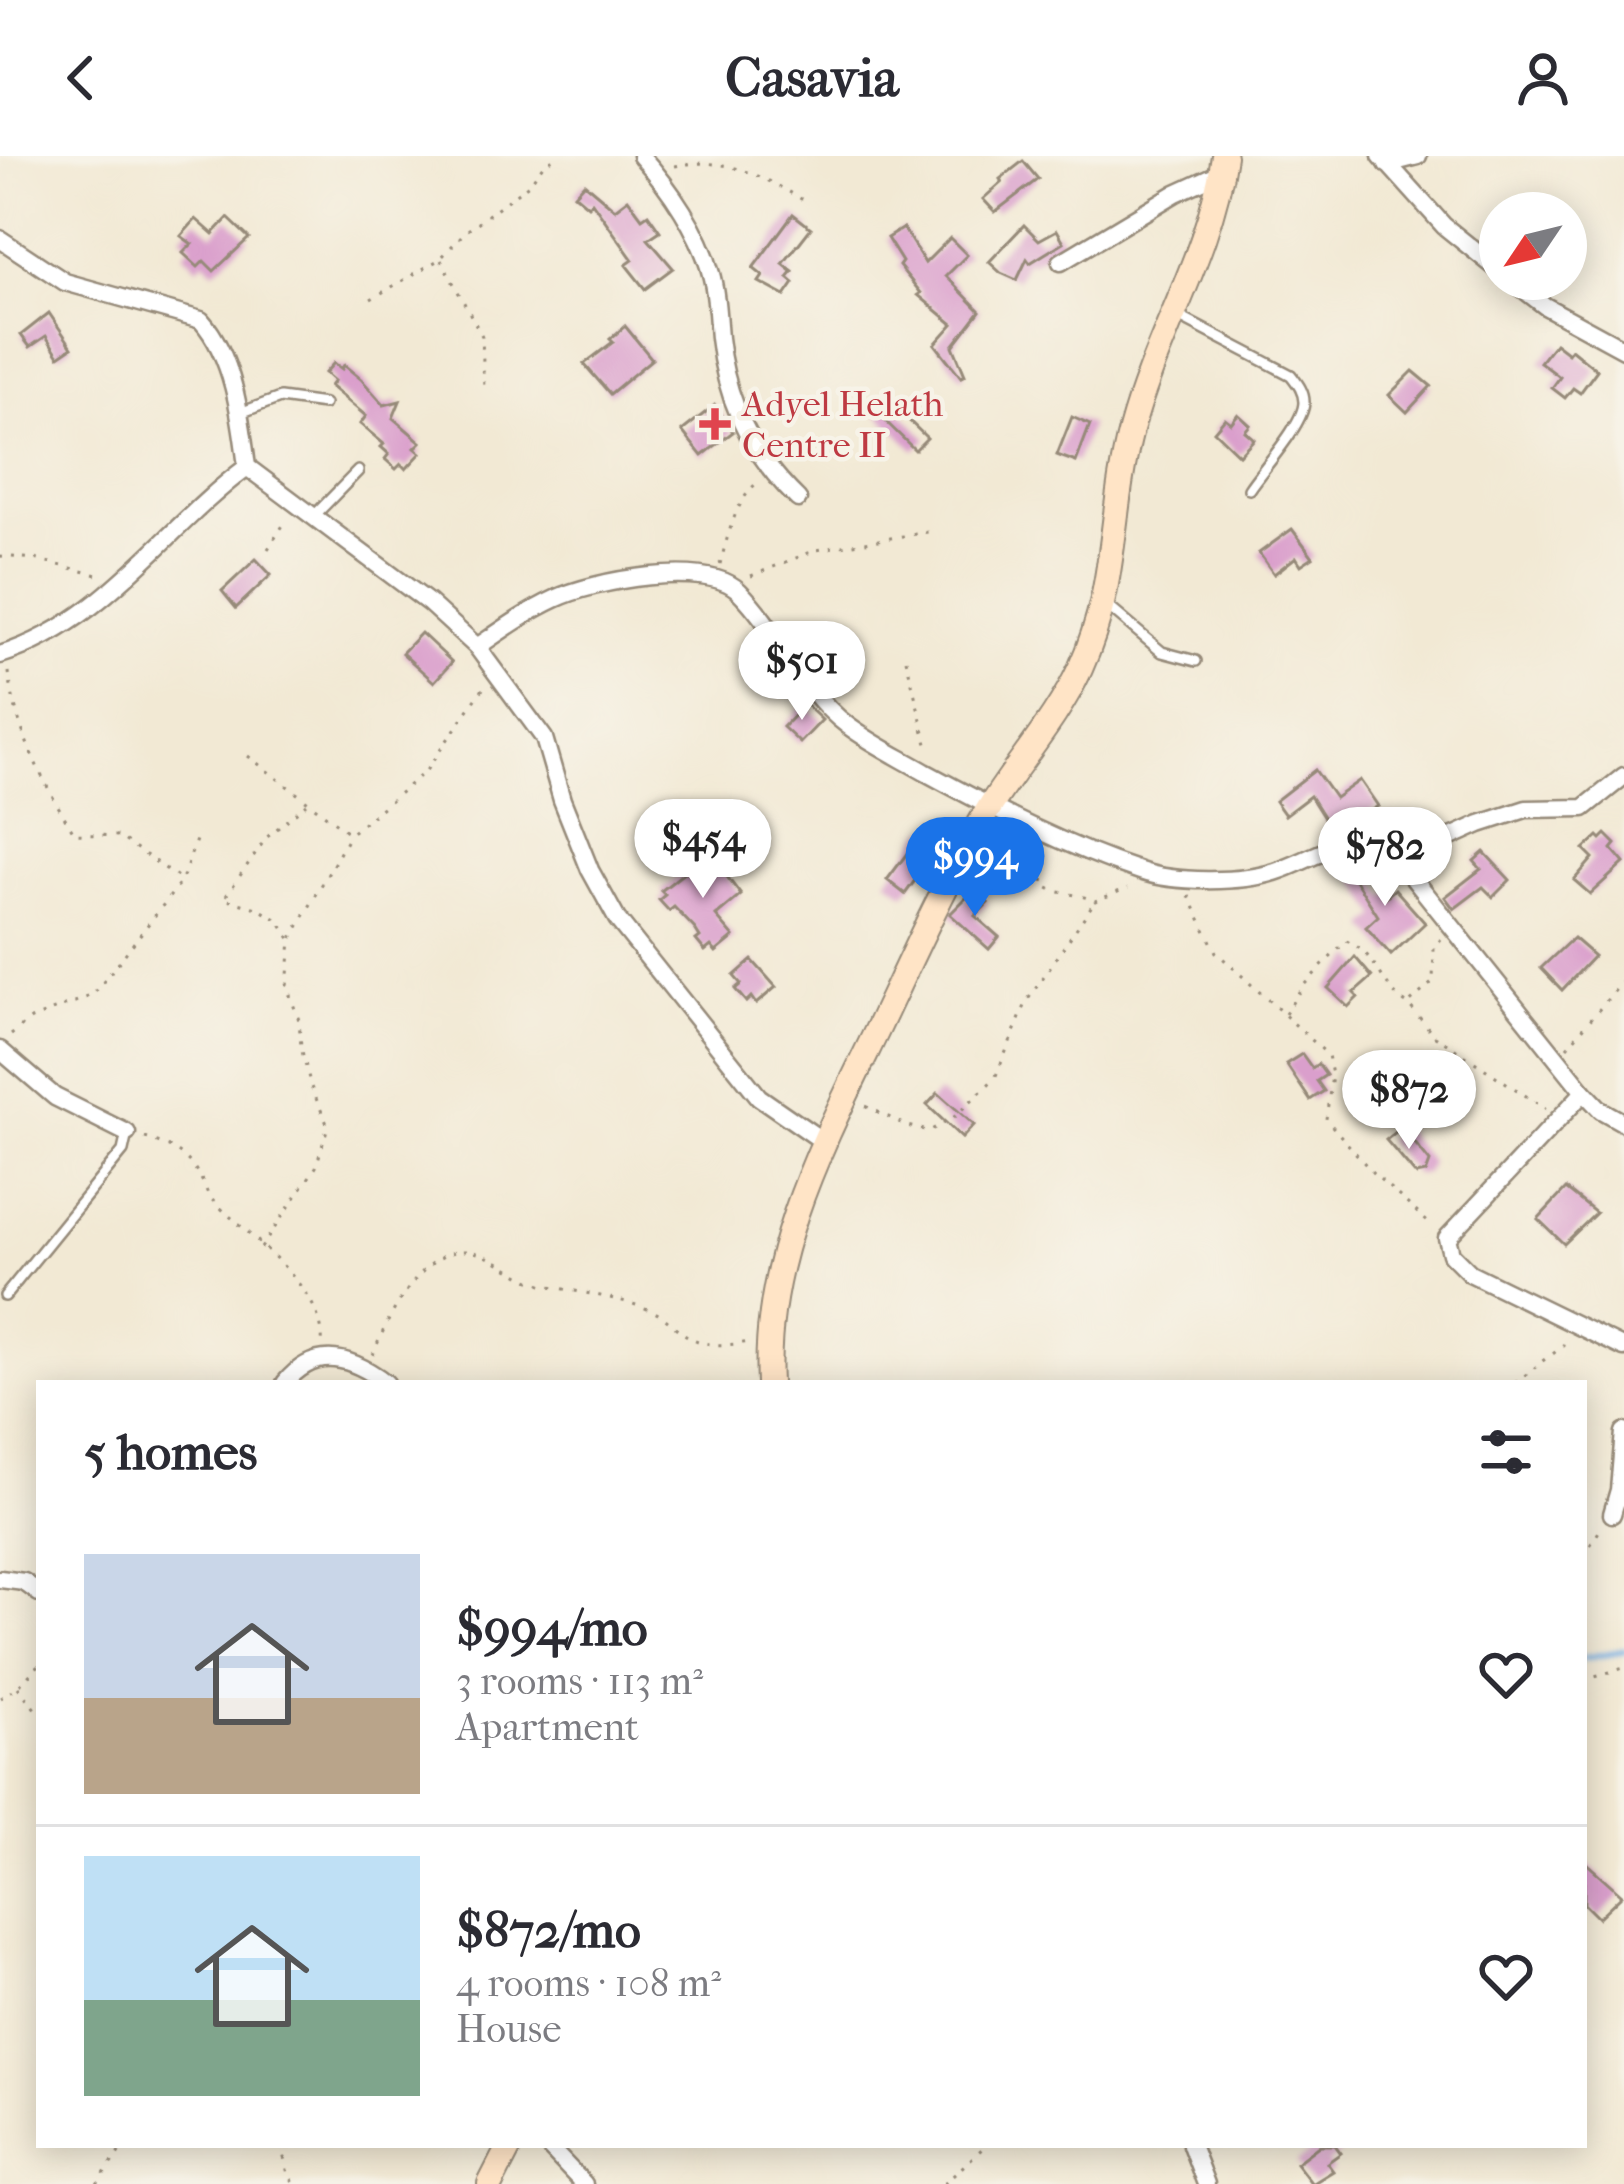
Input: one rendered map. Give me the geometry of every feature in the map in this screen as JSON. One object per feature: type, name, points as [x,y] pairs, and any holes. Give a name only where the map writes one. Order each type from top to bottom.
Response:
[{"type":"street","points":[[641,156],[683,214],[711,271],[728,386],[739,419],[770,472],[798,499]]},
{"type":"street","points":[[1384,160],[1418,156]]},
{"type":"street","points":[[1384,160],[1444,226],[1479,255]]},
{"type":"street","points":[[1061,262],[1223,164]]},
{"type":"street","points":[[769,1380],[774,1284],[824,1142],[948,880],[1068,693],[1104,603],[1132,430],[1176,315],[1223,164]]},
{"type":"street","points":[[0,239],[65,282],[201,320],[220,352],[240,413],[247,467],[429,603],[477,646],[544,738],[590,870],[617,919],[759,1096],[824,1142]]},
{"type":"street","points":[[1537,300],[1624,349]]},
{"type":"street","points":[[4,654],[121,585],[208,497],[247,467]]},
{"type":"street","points":[[477,646],[538,608],[589,586],[716,577],[734,586],[843,722],[990,808],[1150,875],[1182,880],[1261,875],[1352,842],[1381,844],[1394,854],[1584,1092],[1601,1110],[1624,1123]]},
{"type":"street","points":[[1394,854],[1420,851],[1526,809],[1584,808],[1624,776]]},
{"type":"street","points":[[0,1047],[55,1097],[127,1133]]},
{"type":"street","points":[[1584,1092],[1447,1238],[1451,1254],[1470,1273],[1624,1348]]},
{"type":"street","points":[[288,1380],[321,1357],[340,1357],[382,1380]]},
{"type":"street","points":[[1612,1514],[1624,1432]]},
{"type":"street","points":[[0,1579],[24,1582],[36,1591]]},
{"type":"street","points":[[490,2184],[508,2148]]},
{"type":"street","points":[[550,2148],[584,2184]]},
{"type":"street","points":[[1192,2148],[1206,2184]]},
{"type":"lane","points":[[1176,315],[1291,375],[1300,386],[1305,399],[1301,416],[1249,489]]},
{"type":"lane","points":[[240,413],[280,398],[324,404]]},
{"type":"lane","points":[[315,515],[358,471]]},
{"type":"lane","points":[[1104,603],[1162,652],[1196,661]]},
{"type":"lane","points":[[4,1296],[123,1151],[127,1133]]},
{"type":"path","points":[[371,299],[440,259],[464,232],[558,156]]},
{"type":"path","points":[[656,172],[700,160],[724,161],[754,171],[803,200]]},
{"type":"path","points":[[440,259],[482,336],[484,388]]},
{"type":"path","points":[[716,577],[730,526],[750,489],[770,472]]},
{"type":"path","points":[[268,549],[298,502]]},
{"type":"path","points":[[734,586],[816,550],[928,532]]},
{"type":"path","points":[[0,556],[93,572],[121,585]]},
{"type":"path","points":[[4,654],[13,709],[56,806],[75,834],[118,836],[182,880]]},
{"type":"path","points":[[906,659],[930,747],[925,772]]},
{"type":"path","points":[[261,1248],[316,1167],[328,1126],[311,1087],[299,1020],[287,987],[291,940],[350,834],[424,772],[476,703],[495,669]]},
{"type":"path","points":[[248,756],[350,834]]},
{"type":"path","points":[[291,940],[278,920],[224,899],[266,838],[306,804]]},
{"type":"path","points":[[1046,833],[1043,885],[1056,893],[1076,892],[1095,902]]},
{"type":"path","points":[[0,1047],[31,1018],[93,995],[182,880],[197,836]]},
{"type":"path","points":[[845,1096],[907,1126],[929,1131],[952,1119],[995,1078],[1027,1001],[1095,902],[1150,875]]},
{"type":"path","points":[[1182,880],[1216,952],[1328,1055],[1332,1076],[1326,1119],[1373,1173],[1447,1238]]},
{"type":"path","points":[[1408,1004],[1433,982],[1434,948],[1452,927]]},
{"type":"path","points":[[1284,1016],[1302,987],[1346,941],[1364,949],[1394,995],[1435,1036],[1557,1118]]},
{"type":"path","points":[[1558,1058],[1624,980]]},
{"type":"path","points":[[127,1133],[174,1147],[201,1176],[209,1197],[311,1295],[323,1334],[321,1357]]},
{"type":"path","points":[[368,1369],[385,1324],[406,1288],[448,1253],[470,1251],[538,1283],[656,1312],[695,1342],[724,1346],[769,1337]]},
{"type":"path","points":[[1519,1380],[1563,1346],[1568,1322]]},
{"type":"path","points":[[1587,1551],[1612,1514]]},
{"type":"path","points":[[0,1698],[36,1668]]},
{"type":"path","points":[[1587,1678],[1624,1668]]},
{"type":"path","points":[[18,1687],[36,1710]]},
{"type":"path","points":[[97,2184],[122,2148]]},
{"type":"path","points":[[282,2148],[295,2184]]},
{"type":"path","points":[[944,2184],[983,2148]]},
{"type":"building","points":[[1023,161],[1038,179],[995,212],[983,199]]},
{"type":"building","points":[[584,183],[615,209],[628,199],[642,218],[648,214],[660,231],[648,239],[673,268],[645,289],[626,265],[633,260],[592,202],[588,206],[574,194]]},
{"type":"building","points":[[793,214],[811,228],[783,264],[793,272],[788,278],[794,283],[785,296],[759,282],[763,276],[753,268]]},
{"type":"building","points":[[228,218],[249,238],[214,271],[204,261],[198,267],[183,253],[192,244],[181,236],[196,219],[213,234]]},
{"type":"building","points":[[1024,225],[1039,240],[1057,230],[1064,242],[1030,263],[1027,259],[1017,280],[989,262]]},
{"type":"building","points":[[903,228],[925,263],[950,238],[967,255],[946,276],[980,311],[953,346],[965,375],[961,377],[935,344],[953,324],[918,295],[887,238]]},
{"type":"building","points":[[49,313],[72,347],[59,356],[46,336],[30,347],[21,335]]},
{"type":"building","points":[[625,326],[652,359],[610,394],[584,364]]},
{"type":"building","points":[[1555,343],[1568,353],[1571,349],[1597,370],[1580,393],[1573,388],[1565,398],[1552,388],[1560,377],[1540,362]]},
{"type":"building","points":[[334,363],[361,379],[384,405],[400,401],[393,418],[421,442],[415,448],[421,453],[406,469],[401,464],[396,469],[385,459],[389,454],[381,447],[384,444],[360,424],[366,416],[330,386],[334,381],[325,373]]},
{"type":"building","points":[[1413,371],[1431,386],[1407,412],[1389,395]]},
{"type":"building","points":[[715,405],[733,432],[702,456],[682,431]]},
{"type":"building","points":[[873,409],[898,410],[927,438],[915,450]]},
{"type":"building","points":[[1238,414],[1250,425],[1245,431],[1254,439],[1239,455],[1214,431],[1225,418],[1231,423]]},
{"type":"building","points":[[1072,417],[1090,425],[1076,462],[1057,455]]},
{"type":"building","points":[[1292,529],[1313,557],[1301,565],[1296,557],[1274,574],[1259,553]]},
{"type":"building","points":[[256,559],[271,575],[236,608],[222,591]]},
{"type":"building","points":[[421,633],[452,662],[434,682],[402,653]]},
{"type":"building","points":[[805,704],[822,720],[800,743],[783,727]]},
{"type":"building","points":[[1315,770],[1335,798],[1360,780],[1378,806],[1334,834],[1310,796],[1285,815],[1275,801]]},
{"type":"building","points":[[926,828],[944,841],[905,894],[887,880]]},
{"type":"building","points":[[1606,834],[1624,863],[1590,894],[1574,880],[1593,858],[1584,849]]},
{"type":"building","points":[[1484,852],[1510,880],[1493,897],[1483,887],[1454,909],[1445,897],[1481,869],[1474,861]]},
{"type":"building","points":[[709,853],[741,895],[716,916],[734,937],[716,952],[711,946],[705,951],[696,940],[700,937],[695,929],[674,907],[669,911],[659,900],[665,895],[661,891]]},
{"type":"building","points":[[1359,856],[1386,897],[1395,889],[1425,923],[1391,955],[1366,927],[1378,916],[1343,861]]},
{"type":"building","points":[[974,890],[988,903],[975,916],[999,937],[989,949],[950,914]]},
{"type":"building","points":[[1573,938],[1594,956],[1562,990],[1541,968]]},
{"type":"building","points":[[1355,957],[1372,977],[1354,993],[1358,997],[1348,1007],[1328,988]]},
{"type":"building","points":[[752,960],[776,987],[756,1004],[751,997],[746,1002],[735,989],[741,984],[734,976]]},
{"type":"building","points":[[1302,1054],[1312,1068],[1318,1064],[1326,1075],[1317,1081],[1324,1091],[1310,1100],[1286,1064]]},
{"type":"building","points":[[938,1093],[974,1125],[962,1138],[927,1105]]},
{"type":"building","points":[[1402,1127],[1430,1162],[1426,1173],[1416,1175],[1386,1140]]},
{"type":"building","points":[[1566,1189],[1596,1213],[1564,1244],[1538,1219]]},
{"type":"building","points":[[1587,1864],[1622,1895],[1598,1918],[1587,1907]]},
{"type":"building","points":[[1316,2148],[1337,2148],[1341,2153],[1327,2163],[1333,2171],[1312,2184],[1296,2163]]},
{"type":"waterway","points":[[1587,1657],[1624,1651]]},
{"type":"place","name":"Adyel Helath Centre II","points":[[715,424]]}]
